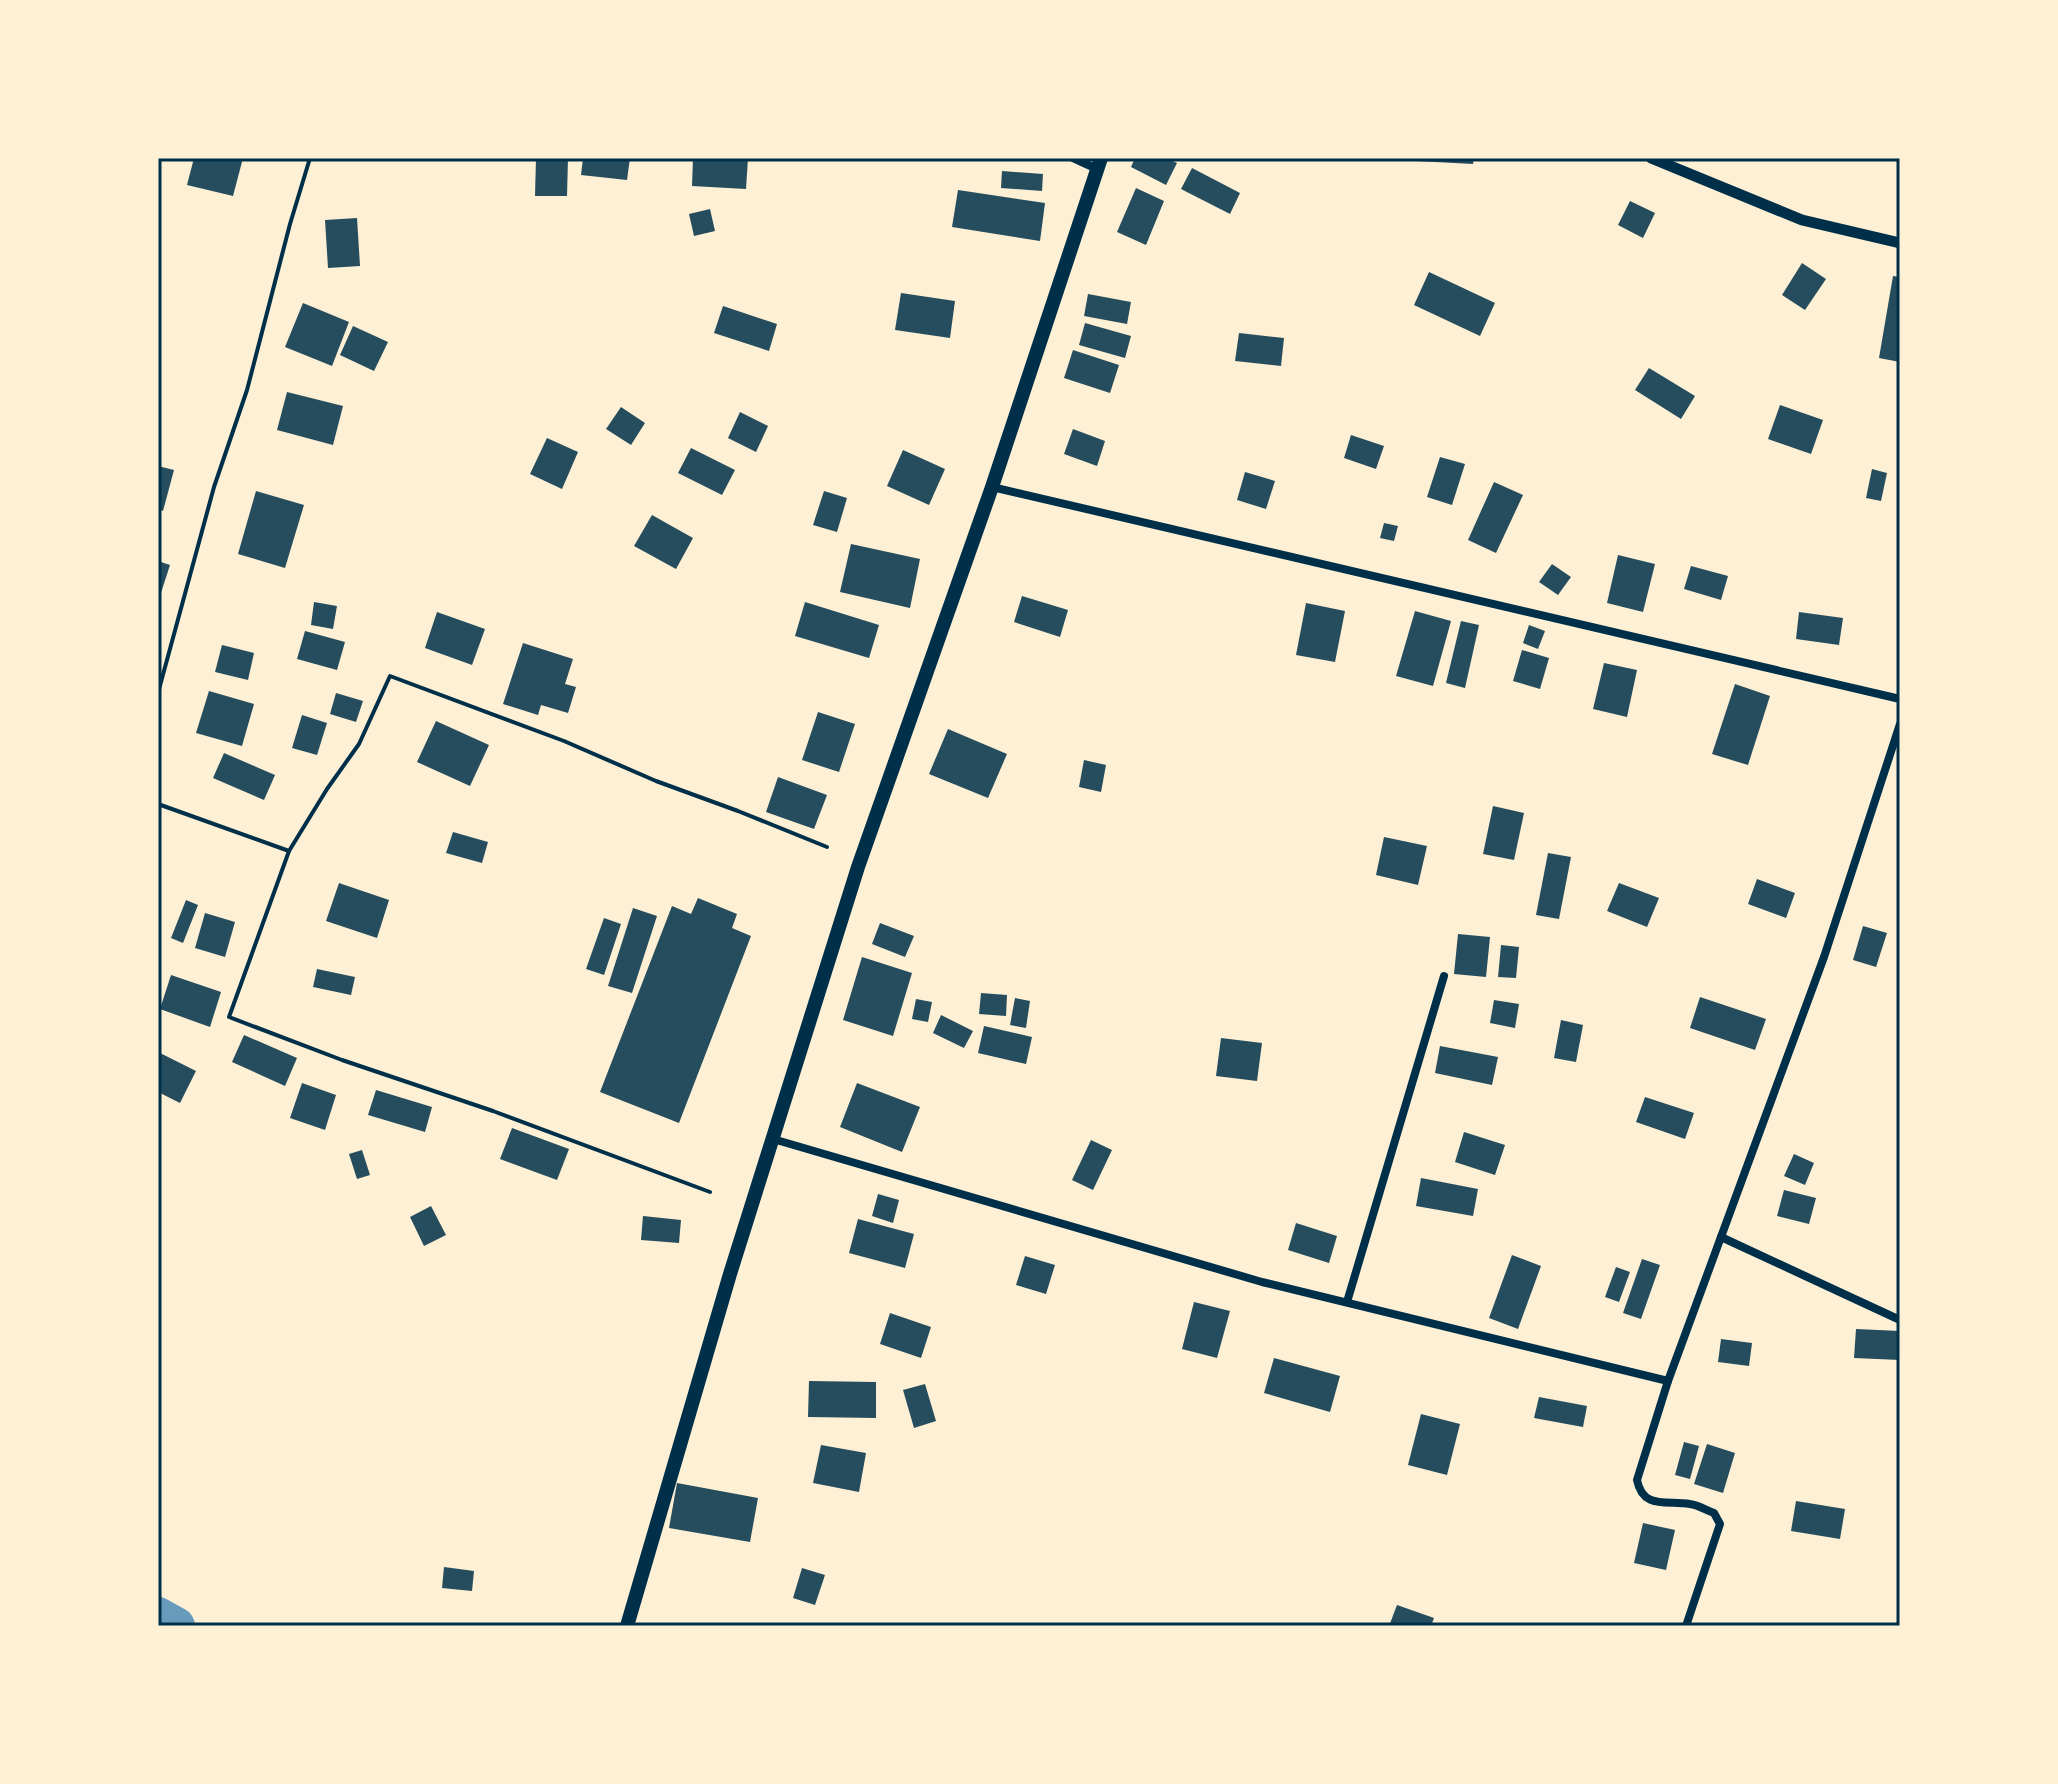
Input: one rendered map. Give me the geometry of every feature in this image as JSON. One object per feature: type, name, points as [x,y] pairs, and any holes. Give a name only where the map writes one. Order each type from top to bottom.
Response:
[{"type":"highway","points":[[627,1626],[730,1274],[858,867],[992,487],[1099,164]]},
{"type":"street","points":[[1073,158],[1099,164]]},
{"type":"street","points":[[1651,158],[1802,220],[1900,243]]},
{"type":"street","points":[[992,487],[1900,699]]},
{"type":"street","points":[[1686,1626],[1720,1524],[1714,1513],[1693,1504],[1651,1502],[1639,1491],[1637,1480],[1668,1381],[1824,957],[1900,724]]},
{"type":"street","points":[[1347,1302],[1444,976]]},
{"type":"street","points":[[773,1139],[1262,1282],[1668,1381]]},
{"type":"street","points":[[1721,1237],[1900,1320]]},
{"type":"path","points":[[158,693],[214,487],[247,390],[310,158]]},
{"type":"path","points":[[710,1192],[229,1017],[289,851],[359,744],[390,676],[564,741],[656,781],[827,847]]},
{"type":"path","points":[[158,804],[289,851]]},
{"type":"building","points":[[194,158],[243,158],[233,196],[187,185]]},
{"type":"building","points":[[536,158],[568,158],[567,196],[535,196]]},
{"type":"building","points":[[583,158],[630,158],[627,180],[581,175]]},
{"type":"building","points":[[693,158],[748,158],[746,189],[692,186]]},
{"type":"building","points":[[1135,158],[1166,158],[1177,163],[1166,185],[1131,167]]},
{"type":"building","points":[[1416,158],[1474,158],[1473,164],[1416,161]]},
{"type":"building","points":[[1192,168],[1240,193],[1230,214],[1181,189]]},
{"type":"building","points":[[1002,171],[1043,174],[1042,191],[1001,188]]},
{"type":"building","points":[[1136,188],[1164,201],[1146,245],[1117,232]]},
{"type":"building","points":[[958,190],[1045,203],[1040,241],[952,227]]},
{"type":"building","points":[[1630,201],[1655,213],[1643,238],[1618,225]]},
{"type":"building","points":[[710,209],[715,231],[694,236],[689,214]]},
{"type":"building","points":[[357,218],[360,266],[328,268],[325,220]]},
{"type":"building","points":[[1802,263],[1826,279],[1805,310],[1782,295]]},
{"type":"building","points":[[1429,272],[1495,303],[1480,336],[1414,305]]},
{"type":"building","points":[[1893,276],[1900,277],[1900,362],[1879,358]]},
{"type":"building","points":[[901,293],[955,301],[950,338],[895,330]]},
{"type":"building","points":[[1088,294],[1131,302],[1127,324],[1084,316]]},
{"type":"building","points":[[303,303],[349,322],[332,366],[285,347]]},
{"type":"building","points":[[723,306],[777,324],[769,351],[714,333]]},
{"type":"building","points":[[1085,323],[1131,336],[1125,358],[1079,345]]},
{"type":"building","points":[[353,326],[388,342],[374,371],[340,355]]},
{"type":"building","points":[[1239,333],[1284,338],[1281,366],[1235,361]]},
{"type":"building","points":[[1073,350],[1119,365],[1110,393],[1064,378]]},
{"type":"building","points":[[1649,368],[1695,396],[1681,419],[1635,390]]},
{"type":"building","points":[[287,392],[343,406],[333,445],[277,430]]},
{"type":"building","points":[[1780,405],[1823,420],[1811,454],[1768,439]]},
{"type":"building","points":[[621,407],[645,423],[631,445],[606,429]]},
{"type":"building","points":[[740,412],[768,426],[756,452],[728,438]]},
{"type":"building","points":[[1073,429],[1105,441],[1097,466],[1064,454]]},
{"type":"building","points":[[1351,435],[1384,446],[1376,469],[1344,458]]},
{"type":"building","points":[[547,438],[578,452],[562,489],[530,474]]},
{"type":"building","points":[[691,448],[735,470],[722,495],[678,473]]},
{"type":"building","points":[[903,450],[945,469],[929,505],[887,486]]},
{"type":"building","points":[[1440,457],[1465,464],[1452,505],[1427,497]]},
{"type":"building","points":[[158,466],[174,470],[163,511],[158,509]]},
{"type":"building","points":[[1872,469],[1887,473],[1881,501],[1866,498]]},
{"type":"building","points":[[1245,472],[1275,481],[1266,509],[1237,500]]},
{"type":"building","points":[[1494,482],[1523,495],[1496,553],[1468,540]]},
{"type":"building","points":[[256,491],[304,505],[285,568],[238,554]]},
{"type":"building","points":[[824,491],[847,498],[837,532],[813,525]]},
{"type":"building","points":[[652,515],[693,538],[676,569],[634,546]]},
{"type":"building","points":[[1384,523],[1398,526],[1394,541],[1380,538]]},
{"type":"building","points":[[851,544],[920,559],[910,608],[840,592]]},
{"type":"building","points":[[1618,555],[1655,564],[1643,612],[1607,603]]},
{"type":"building","points":[[158,561],[170,565],[159,599],[158,599]]},
{"type":"building","points":[[1552,564],[1571,577],[1558,595],[1539,582]]},
{"type":"building","points":[[1691,566],[1728,576],[1721,600],[1684,589]]},
{"type":"building","points":[[1022,596],[1068,610],[1060,637],[1014,622]]},
{"type":"building","points":[[314,602],[337,606],[333,629],[311,625]]},
{"type":"building","points":[[805,602],[879,625],[869,658],[795,636]]},
{"type":"building","points":[[1306,603],[1345,611],[1335,662],[1296,655]]},
{"type":"building","points":[[1415,611],[1451,621],[1433,686],[1396,676]]},
{"type":"building","points":[[437,612],[485,629],[472,665],[425,648]]},
{"type":"building","points":[[1799,612],[1843,618],[1839,645],[1796,639]]},
{"type":"building","points":[[1461,621],[1479,625],[1465,688],[1446,683]]},
{"type":"building","points":[[1529,625],[1545,631],[1538,649],[1523,643]]},
{"type":"building","points":[[305,631],[345,642],[337,670],[297,659]]},
{"type":"building","points":[[523,643],[573,659],[565,684],[576,687],[568,713],[541,705],[538,715],[503,704]]},
{"type":"building","points":[[222,645],[254,653],[248,680],[215,672]]},
{"type":"building","points":[[1522,650],[1549,658],[1540,689],[1513,681]]},
{"type":"building","points":[[1604,663],[1637,670],[1627,717],[1593,709]]},
{"type":"building","points":[[1735,684],[1770,696],[1748,765],[1712,754]]},
{"type":"building","points":[[209,691],[254,704],[242,746],[196,733]]},
{"type":"building","points":[[336,693],[363,701],[356,722],[330,714]]},
{"type":"building","points":[[818,712],[855,724],[839,772],[802,760]]},
{"type":"building","points":[[302,715],[327,723],[317,755],[292,748]]},
{"type":"building","points":[[436,721],[489,745],[470,786],[417,762]]},
{"type":"building","points":[[948,729],[1007,754],[988,798],[929,774]]},
{"type":"building","points":[[224,753],[275,775],[264,800],[213,778]]},
{"type":"building","points":[[1084,760],[1106,765],[1101,792],[1079,787]]},
{"type":"building","points":[[778,777],[827,795],[814,829],[766,812]]},
{"type":"building","points":[[1493,806],[1524,813],[1514,860],[1483,854]]},
{"type":"building","points":[[453,832],[488,842],[482,863],[446,853]]},
{"type":"building","points":[[1384,837],[1427,846],[1418,885],[1376,875]]},
{"type":"building","points":[[1548,853],[1571,857],[1559,919],[1536,915]]},
{"type":"building","points":[[1757,879],[1795,893],[1786,918],[1748,904]]},
{"type":"building","points":[[339,883],[389,900],[377,938],[326,921]]},
{"type":"building","points":[[1619,883],[1659,898],[1647,927],[1607,911]]},
{"type":"building","points":[[698,898],[737,914],[732,928],[751,936],[679,1123],[600,1092],[672,906],[691,914]]},
{"type":"building","points":[[186,900],[198,905],[183,943],[171,938]]},
{"type":"building","points":[[633,908],[657,916],[632,993],[608,986]]},
{"type":"building","points":[[205,913],[235,922],[225,957],[195,948]]},
{"type":"building","points":[[604,918],[621,924],[604,975],[586,969]]},
{"type":"building","points":[[880,923],[914,936],[905,957],[872,944]]},
{"type":"building","points":[[1863,926],[1887,933],[1876,967],[1853,960]]},
{"type":"building","points":[[1458,934],[1490,937],[1486,977],[1454,974]]},
{"type":"building","points":[[1501,945],[1519,947],[1516,978],[1498,977]]},
{"type":"building","points":[[862,957],[912,973],[893,1036],[843,1020]]},
{"type":"building","points":[[317,969],[355,977],[351,995],[313,987]]},
{"type":"building","points":[[171,975],[221,992],[210,1027],[160,1009]]},
{"type":"building","points":[[981,993],[1007,995],[1006,1016],[979,1014]]},
{"type":"building","points":[[1700,997],[1766,1019],[1755,1050],[1690,1028]]},
{"type":"building","points":[[1015,998],[1030,1001],[1026,1028],[1010,1025]]},
{"type":"building","points":[[916,999],[932,1002],[928,1022],[912,1019]]},
{"type":"building","points":[[1494,1000],[1519,1004],[1515,1028],[1490,1023]]},
{"type":"building","points":[[941,1015],[973,1031],[964,1048],[933,1033]]},
{"type":"building","points":[[1561,1020],[1583,1025],[1576,1062],[1554,1058]]},
{"type":"building","points":[[984,1026],[1032,1037],[1026,1064],[978,1053]]},
{"type":"building","points":[[244,1035],[297,1058],[285,1086],[232,1062]]},
{"type":"building","points":[[1221,1038],[1262,1043],[1257,1081],[1216,1076]]},
{"type":"building","points":[[1440,1046],[1498,1057],[1492,1085],[1435,1073]]},
{"type":"building","points":[[158,1052],[196,1071],[180,1103],[158,1092]]},
{"type":"building","points":[[302,1083],[336,1095],[325,1130],[290,1118]]},
{"type":"building","points":[[857,1083],[920,1107],[902,1152],[840,1127]]},
{"type":"building","points":[[376,1090],[432,1107],[425,1132],[368,1115]]},
{"type":"building","points":[[1645,1097],[1694,1113],[1685,1139],[1636,1122]]},
{"type":"building","points":[[512,1128],[569,1149],[557,1180],[500,1159]]},
{"type":"building","points":[[1464,1132],[1505,1145],[1495,1175],[1455,1162]]},
{"type":"building","points":[[1091,1140],[1112,1150],[1093,1190],[1072,1180]]},
{"type":"building","points":[[362,1150],[370,1175],[357,1179],[349,1154]]},
{"type":"building","points":[[1794,1154],[1814,1163],[1805,1185],[1784,1176]]},
{"type":"building","points":[[1421,1178],[1478,1189],[1473,1216],[1416,1206]]},
{"type":"building","points":[[1784,1190],[1816,1198],[1809,1224],[1777,1216]]},
{"type":"building","points":[[878,1194],[899,1200],[893,1223],[872,1216]]},
{"type":"building","points":[[431,1206],[446,1235],[424,1246],[410,1217]]},
{"type":"building","points":[[643,1216],[681,1220],[679,1243],[641,1240]]},
{"type":"building","points":[[858,1219],[914,1234],[905,1268],[849,1253]]},
{"type":"building","points":[[1296,1223],[1337,1236],[1329,1263],[1288,1250]]},
{"type":"building","points":[[1512,1255],[1541,1266],[1518,1329],[1489,1318]]},
{"type":"building","points":[[1025,1256],[1055,1265],[1046,1294],[1016,1285]]},
{"type":"building","points":[[1642,1259],[1660,1265],[1641,1319],[1623,1313]]},
{"type":"building","points":[[1616,1267],[1630,1272],[1619,1302],[1605,1297]]},
{"type":"building","points":[[1194,1302],[1230,1311],[1217,1358],[1182,1349]]},
{"type":"building","points":[[890,1313],[931,1327],[921,1358],[880,1344]]},
{"type":"building","points":[[1856,1329],[1900,1331],[1900,1360],[1854,1358]]},
{"type":"building","points":[[1721,1339],[1752,1343],[1749,1366],[1718,1362]]},
{"type":"building","points":[[1274,1358],[1340,1376],[1330,1412],[1264,1393]]},
{"type":"building","points":[[809,1381],[876,1382],[876,1418],[808,1417]]},
{"type":"building","points":[[925,1384],[936,1421],[914,1428],[903,1390]]},
{"type":"building","points":[[1539,1397],[1587,1406],[1583,1427],[1534,1418]]},
{"type":"building","points":[[1421,1414],[1460,1424],[1447,1475],[1408,1465]]},
{"type":"building","points":[[1684,1442],[1699,1446],[1690,1479],[1675,1475]]},
{"type":"building","points":[[1707,1444],[1735,1453],[1723,1493],[1694,1484]]},
{"type":"building","points":[[821,1445],[866,1453],[859,1492],[813,1483]]},
{"type":"building","points":[[677,1483],[758,1498],[750,1542],[669,1528]]},
{"type":"building","points":[[1796,1501],[1845,1509],[1840,1539],[1791,1531]]},
{"type":"building","points":[[1643,1523],[1675,1530],[1666,1570],[1634,1563]]},
{"type":"building","points":[[444,1567],[474,1571],[472,1591],[442,1588]]},
{"type":"building","points":[[802,1568],[825,1575],[815,1605],[793,1598]]},
{"type":"building","points":[[1397,1605],[1434,1618],[1431,1626],[1389,1626]]},
{"type":"waterway","points":[[158,1616],[176,1626]]}]
